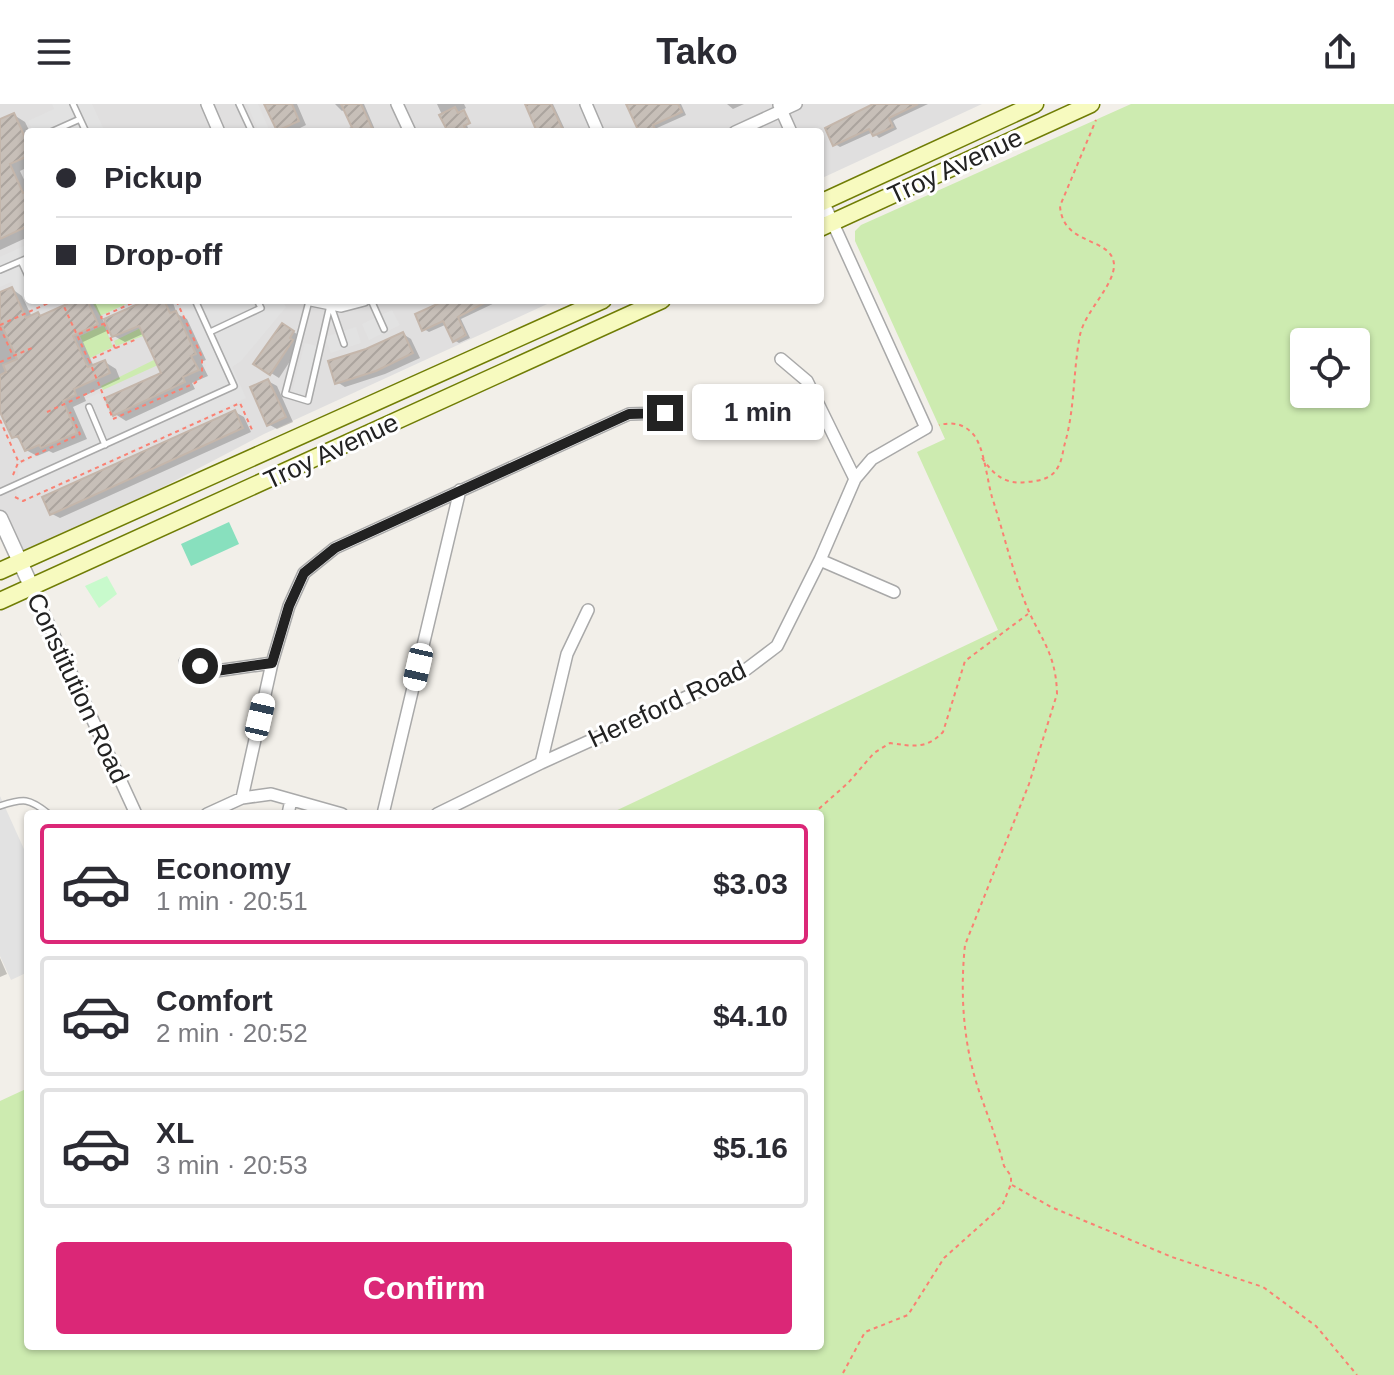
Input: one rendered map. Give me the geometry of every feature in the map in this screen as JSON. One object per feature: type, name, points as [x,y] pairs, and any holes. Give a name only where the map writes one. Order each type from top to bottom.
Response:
[{"type":"main road","name":"Troy Avenue","points":[[824,199],[1035,104]]},
{"type":"main road","name":"Troy Avenue","points":[[826,225],[1094,112]]},
{"type":"main road","name":"Troy Avenue","points":[[0,571],[594,304]]},
{"type":"main road","name":"Troy Avenue","points":[[0,601],[653,304]]},
{"type":"street","points":[[207,104],[217,128]]},
{"type":"street","points":[[397,104],[408,128]]},
{"type":"street","points":[[586,104],[596,128]]},
{"type":"street","points":[[742,128],[780,107],[796,104]]},
{"type":"street","points":[[780,107],[789,128]]},
{"type":"street","points":[[826,225],[926,428]]},
{"type":"street","points":[[326,304],[349,304]]},
{"type":"street","points":[[781,359],[807,381],[855,479]]},
{"type":"street","points":[[242,798],[272,663],[289,606],[304,573],[335,548],[629,414],[665,413]]},
{"type":"street","name":"Hereford Road","points":[[445,810],[744,671],[777,646],[820,560],[855,479],[872,459],[926,428]]},
{"type":"street","points":[[384,810],[460,490]]},
{"type":"street","name":"Constitution Road","points":[[0,518],[134,810]]},
{"type":"street","points":[[820,560],[894,592]]},
{"type":"street","points":[[541,763],[567,654],[588,610]]},
{"type":"street","points":[[185,662],[216,671],[272,663]]},
{"type":"street","points":[[216,810],[242,798],[271,794],[327,810]]},
{"type":"street","points":[[289,810],[291,800]]},
{"type":"lane","points":[[73,104],[84,128]]},
{"type":"lane","points":[[239,104],[250,128]]},
{"type":"lane","points":[[60,128],[80,119]]},
{"type":"lane","points":[[0,270],[24,260]]},
{"type":"lane","points":[[21,261],[24,267]]},
{"type":"lane","points":[[0,492],[234,386],[197,304]]},
{"type":"lane","points":[[210,332],[261,308],[259,304]]},
{"type":"lane","points":[[309,304],[285,394],[308,401],[330,305]]},
{"type":"lane","points":[[373,304],[384,329]]},
{"type":"lane","points":[[330,305],[344,344]]},
{"type":"lane","points":[[89,407],[105,445]]},
{"type":"lane","points":[[0,806],[23,799],[34,802],[44,810]]},
{"type":"path","points":[[982,457],[995,476],[1017,483],[1043,480],[1058,468],[1071,420],[1080,332],[1112,276],[1114,262],[1108,251],[1068,230],[1061,217],[1060,206],[1094,112]]},
{"type":"path","points":[[13,356],[0,326],[47,304]]},
{"type":"path","points":[[63,304],[113,419],[199,380],[204,370],[202,357],[178,304]]},
{"type":"path","points":[[115,348],[101,317],[130,304]]},
{"type":"path","points":[[77,335],[104,323]]},
{"type":"path","points":[[89,360],[137,339]]},
{"type":"path","points":[[0,362],[32,348]]},
{"type":"path","points":[[47,412],[99,388]]},
{"type":"path","points":[[10,497],[23,501],[240,403],[253,432]]},
{"type":"path","points":[[4,479],[15,473],[19,463],[80,434],[70,412]]},
{"type":"path","points":[[0,420],[19,463]]},
{"type":"path","points":[[843,1373],[865,1332],[908,1315],[944,1258],[1002,1206],[1011,1184],[1011,1176],[1004,1166],[995,1131],[977,1086],[961,991],[965,945],[1029,784],[1057,694],[1053,658],[1029,614],[1014,572],[974,434],[954,423],[926,428]]},
{"type":"path","points":[[818,810],[848,783],[874,753],[890,743],[916,747],[935,740],[943,732],[965,661],[1029,614]]},
{"type":"path","points":[[1011,1184],[1030,1197],[1079,1219],[1205,1269],[1263,1287],[1316,1326],[1357,1375]]},
{"type":"shaded area","points":[[0,104],[982,104],[824,177],[824,128],[24,128],[24,304],[547,304],[264,434],[20,562],[0,518]]},
{"type":"shaded area","points":[[52,104],[92,104],[103,128],[31,128],[28,121],[54,109]]},
{"type":"shaded area","points":[[247,104],[258,104],[268,128],[257,128]]},
{"type":"shaded area","points":[[24,246],[24,304],[44,304],[25,313],[11,282],[0,287],[0,257]]},
{"type":"shaded area","points":[[180,304],[284,304],[286,307],[241,361],[232,367],[246,398],[23,500],[19,498],[16,492],[19,465],[82,436],[69,406],[99,393],[114,421],[202,379],[206,365]]},
{"type":"shaded area","points":[[392,310],[400,325],[369,340],[362,324]]},
{"type":"shaded area","points":[[356,327],[361,343],[331,353],[325,337]]},
{"type":"shaded area","points":[[305,343],[317,346],[304,396],[292,392]]},
{"type":"shaded area","points":[[0,796],[24,849],[24,974],[11,980],[0,956]]},
{"type":"green space","points":[[1131,104],[1394,104],[1394,1375],[0,1375],[0,1101],[24,1090],[24,1350],[824,1350],[824,810],[617,810],[998,630],[917,452],[945,439],[855,241],[855,231],[861,225]]},
{"type":"green space","points":[[93,304],[126,304],[100,316]]},
{"type":"green space","points":[[151,323],[169,360],[103,390],[101,386],[164,355],[154,332],[116,346],[114,341]]},
{"type":"green space","points":[[104,325],[113,347],[90,358],[80,336]]},
{"type":"green space","points":[[229,522],[239,544],[191,566],[181,544]]},
{"type":"green space","points":[[107,576],[117,594],[99,608],[85,586]]},
{"type":"building","points":[[264,104],[292,104],[299,121],[276,128]]},
{"type":"building","points":[[341,104],[361,104],[372,128],[352,128]]},
{"type":"building","points":[[525,104],[551,104],[562,128],[535,128]]},
{"type":"building","points":[[626,104],[678,104],[682,112],[653,125],[654,128],[637,128]]},
{"type":"building","points":[[873,104],[918,104],[889,118],[893,127],[873,136],[869,129],[833,146],[825,128]]},
{"type":"building","points":[[455,107],[458,113],[464,110],[470,123],[465,128],[446,128],[439,115]]},
{"type":"building","points":[[14,113],[24,135],[24,158],[10,164],[24,193],[24,228],[0,239],[0,119]]},
{"type":"building","points":[[12,287],[26,318],[38,312],[40,316],[67,304],[89,304],[98,324],[73,336],[88,367],[105,360],[110,373],[74,389],[76,395],[63,401],[77,433],[41,448],[39,445],[25,451],[18,436],[12,438],[0,412],[0,375],[6,372],[3,365],[17,359],[0,322],[0,292]]},
{"type":"building","points":[[138,304],[166,304],[170,313],[176,311],[196,354],[191,356],[199,370],[183,377],[185,382],[113,416],[105,398],[161,373],[139,326],[112,337],[104,319]]},
{"type":"building","points":[[437,304],[482,304],[458,317],[466,335],[453,342],[443,321],[422,331],[415,314]]},
{"type":"building","points":[[282,323],[294,331],[290,338],[293,340],[270,375],[253,364]]},
{"type":"building","points":[[403,332],[413,353],[376,371],[335,384],[328,361],[366,349]]},
{"type":"building","points":[[268,379],[286,417],[267,426],[250,387]]},
{"type":"building","points":[[235,410],[243,428],[50,515],[42,497]]},
{"type":"route","points":[[200,666],[216,671],[272,663],[289,606],[304,573],[335,548],[629,414],[665,413]]}]
